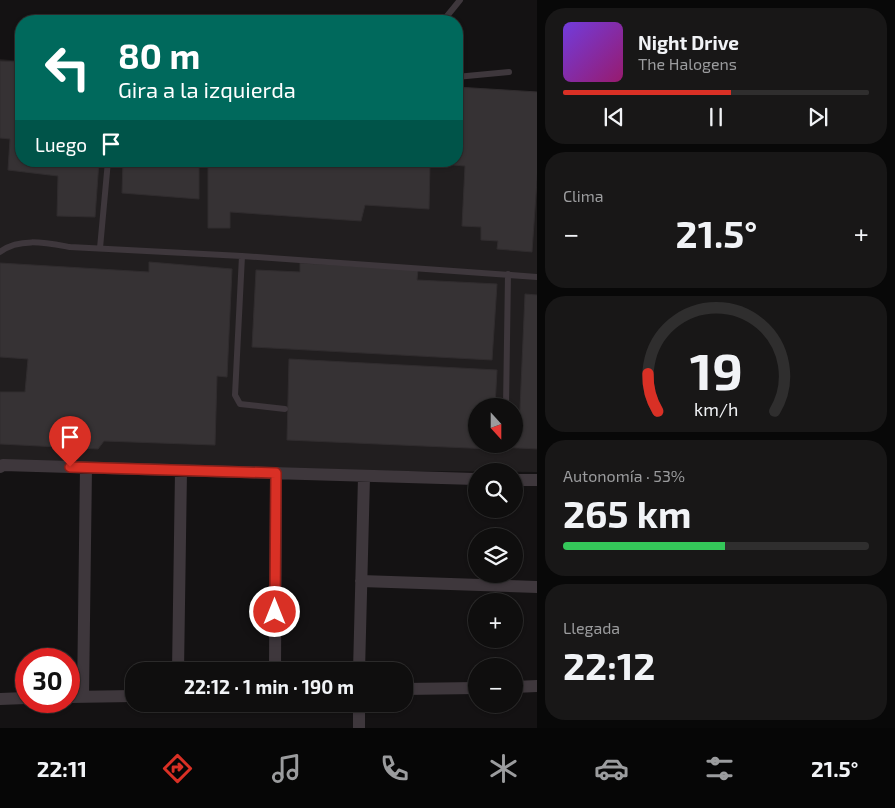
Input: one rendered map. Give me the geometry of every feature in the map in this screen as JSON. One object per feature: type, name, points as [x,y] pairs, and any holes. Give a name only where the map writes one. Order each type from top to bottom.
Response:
[{"type":"street","points":[[0,467],[3,465],[468,479]]},
{"type":"street","points":[[86,468],[83,697],[125,696]]},
{"type":"street","points":[[178,662],[181,471]]},
{"type":"street","points":[[275,662],[276,473]]},
{"type":"street","points":[[359,662],[364,477]]},
{"type":"street","points":[[523,480],[537,480]]},
{"type":"street","points":[[361,581],[537,587]]},
{"type":"street","points":[[523,687],[537,686]]},
{"type":"street","points":[[413,689],[468,688]]},
{"type":"street","points":[[0,699],[15,698]]},
{"type":"street","points":[[359,712],[359,728]]},
{"type":"lane","points":[[448,15],[460,0]]},
{"type":"lane","points":[[463,76],[509,72]]},
{"type":"lane","points":[[100,248],[107,167]]},
{"type":"lane","points":[[0,252],[6,247],[21,243],[45,242],[70,247],[242,256],[537,277]]},
{"type":"lane","points":[[242,256],[235,395],[240,404],[285,409]]},
{"type":"lane","points":[[506,398],[508,274]]},
{"type":"shaded area","points":[[0,59],[15,60],[15,167],[463,167],[463,156],[537,108],[537,472],[523,472],[523,463],[468,463],[468,471],[0,468]]},
{"type":"building","points":[[0,61],[15,62],[15,167],[99,167],[95,217],[57,216],[58,176],[8,170],[10,139],[0,138]]},
{"type":"building","points":[[463,87],[537,92],[537,180],[532,252],[497,249],[498,241],[481,240],[481,227],[462,226],[465,166],[463,166]]},
{"type":"building","points":[[123,167],[199,167],[199,199],[122,193]]},
{"type":"building","points":[[208,167],[430,167],[429,209],[365,205],[361,221],[230,212],[230,228],[208,228]]},
{"type":"building","points":[[149,262],[232,269],[227,377],[217,376],[215,445],[104,441],[98,449],[0,444],[0,392],[25,392],[28,359],[0,357],[0,263],[149,272]]},
{"type":"building","points":[[300,263],[418,269],[417,280],[497,284],[492,360],[252,347],[256,270],[300,272]]},
{"type":"building","points":[[525,294],[537,295],[537,449],[523,448],[523,398],[520,398]]},
{"type":"building","points":[[289,359],[497,370],[495,398],[468,398],[468,448],[287,440]]},
{"type":"route","points":[[70,467],[276,473],[275,612]]}]
